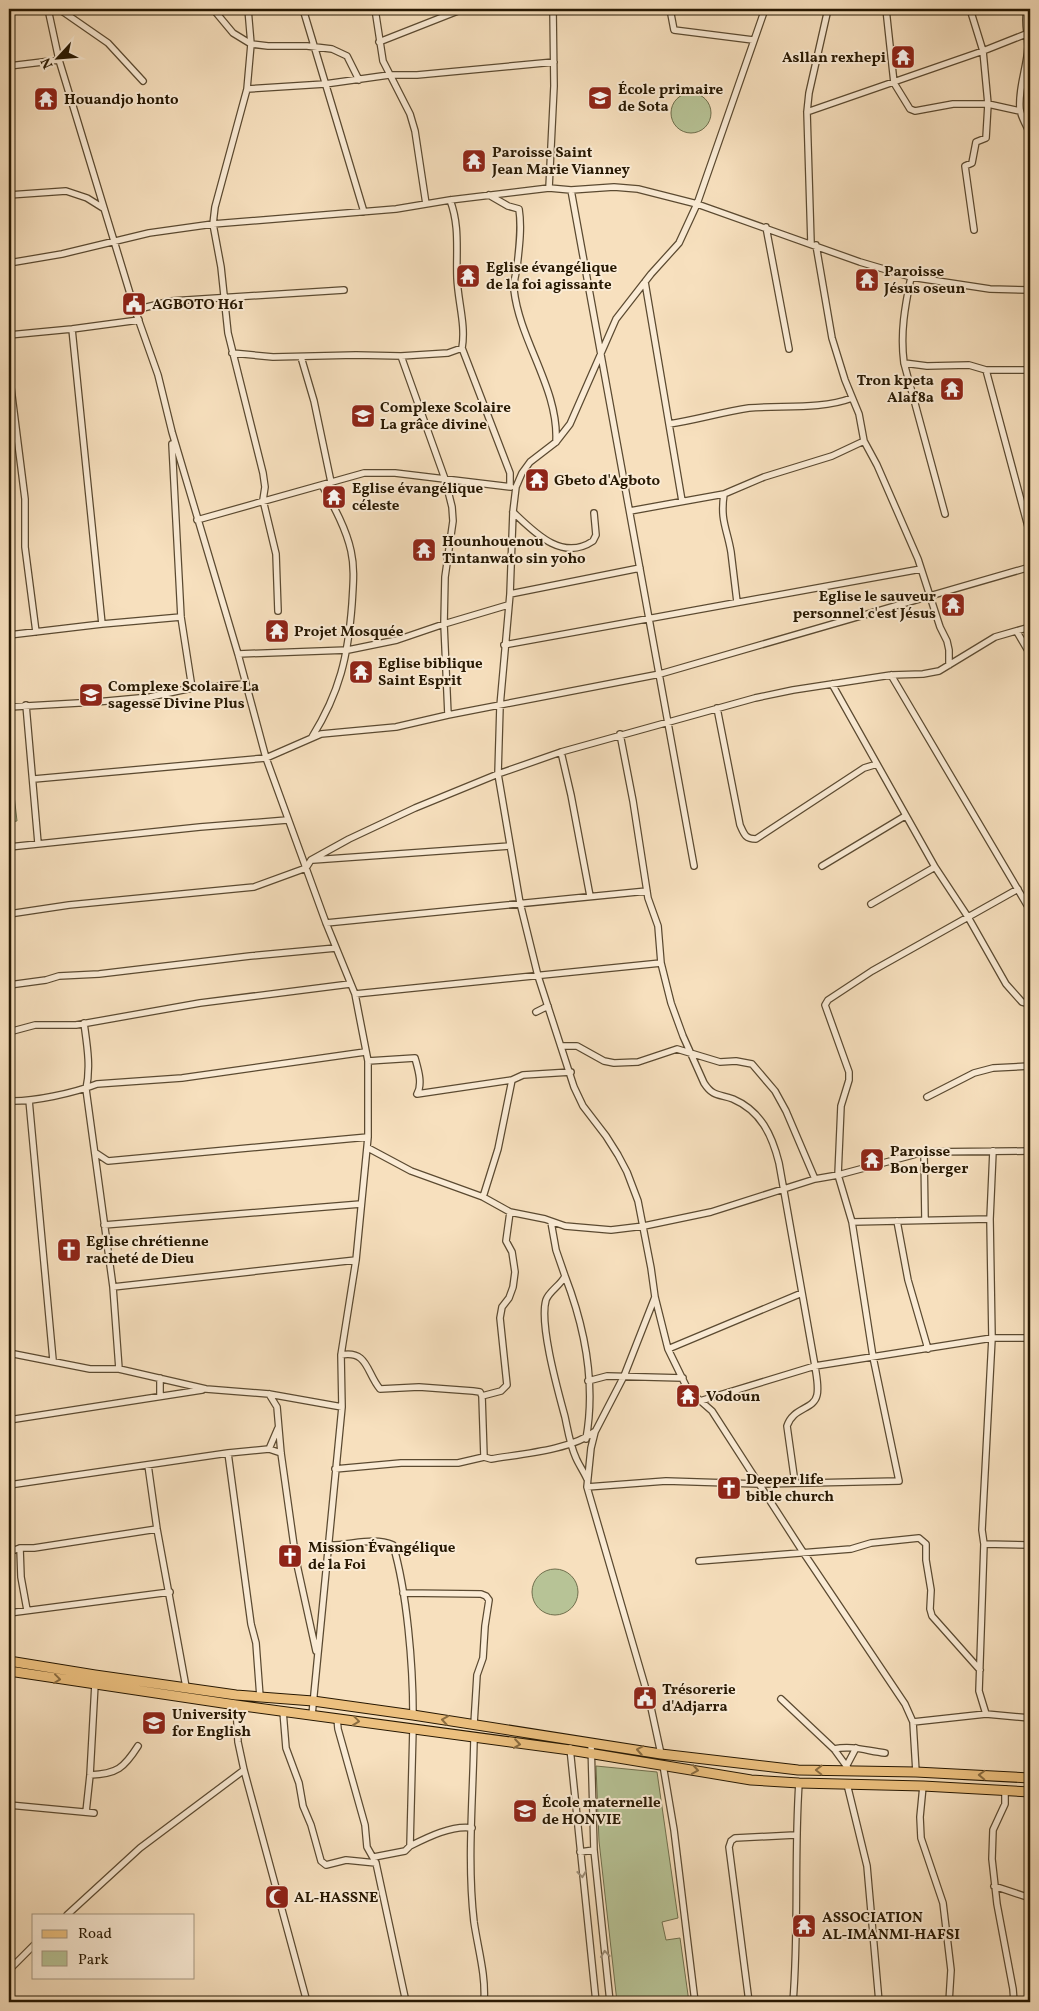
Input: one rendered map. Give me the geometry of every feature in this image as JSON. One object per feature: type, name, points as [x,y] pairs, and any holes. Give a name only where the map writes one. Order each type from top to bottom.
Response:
[{"type":"main road","points":[[9,1661],[95,1675],[260,1697],[414,1714],[661,1754],[798,1770],[849,1768],[1030,1778]]},
{"type":"main road","points":[[9,1671],[236,1705],[570,1750],[751,1780],[1005,1789],[1030,1792]]},
{"type":"street","points":[[143,81],[108,43],[59,9],[49,11],[59,60],[113,241],[158,375],[172,432],[238,654],[266,758],[287,820],[355,994],[368,1061],[368,1148],[356,1260],[341,1356],[342,1407],[312,1715]]},
{"type":"street","points":[[212,9],[233,33],[251,44],[332,49],[347,56],[360,80]]},
{"type":"street","points":[[248,9],[251,44],[247,90],[215,207],[213,224],[232,353],[263,473],[265,487],[263,500],[276,554],[278,610]]},
{"type":"street","points":[[303,9],[364,212]]},
{"type":"street","points":[[375,9],[383,61],[410,114],[415,131],[426,204]]},
{"type":"street","points":[[379,42],[462,9]]},
{"type":"street","points":[[549,188],[554,86],[553,9]]},
{"type":"street","points":[[670,9],[674,30],[753,40]]},
{"type":"street","points":[[513,487],[530,462],[556,442],[570,424],[616,319],[679,243],[697,204],[765,9]]},
{"type":"street","points":[[828,9],[809,93],[807,112],[813,244],[832,338],[859,414],[864,442],[899,514],[921,569],[940,627],[947,641],[949,665]]},
{"type":"street","points":[[886,9],[894,83],[910,109],[915,111],[953,104],[988,104],[1020,111]]},
{"type":"street","points":[[970,9],[983,51],[988,104],[986,138],[976,142],[972,163],[965,166],[974,230]]},
{"type":"street","points":[[1027,9],[1025,22],[1028,45],[1022,81],[1020,111],[1030,135]]},
{"type":"street","points":[[807,112],[894,83],[1026,34]]},
{"type":"street","points":[[9,66],[59,60]]},
{"type":"street","points":[[247,90],[325,84],[389,75],[417,75],[554,62]]},
{"type":"street","points":[[9,263],[62,254],[149,233],[213,224],[364,212],[549,188],[571,190],[614,187],[638,188],[697,204],[860,262],[910,276],[990,289],[1030,290]]},
{"type":"street","points":[[571,190],[694,866]]},
{"type":"street","points":[[9,195],[66,191],[87,198],[103,208]]},
{"type":"street","points":[[489,195],[519,209],[518,252],[514,288],[518,306],[551,401],[555,419],[556,442]]},
{"type":"street","points":[[450,200],[456,219],[457,280],[464,337],[462,348],[510,473],[513,487],[510,594],[504,645],[498,774],[520,903],[538,976],[571,1072],[574,1087],[583,1106],[606,1136],[628,1172],[644,1226],[655,1298],[668,1348],[682,1378],[688,1390],[712,1411],[803,1552],[906,1704],[913,1722],[916,1772]]},
{"type":"street","points":[[766,227],[789,349]]},
{"type":"street","points":[[910,276],[903,323],[902,344],[904,363],[945,514]]},
{"type":"street","points":[[645,282],[682,502]]},
{"type":"street","points":[[135,310],[171,301],[223,296],[344,290]]},
{"type":"street","points":[[9,335],[139,320]]},
{"type":"street","points":[[72,329],[102,624]]},
{"type":"street","points":[[232,353],[273,358],[356,355],[401,356],[448,352],[462,348]]},
{"type":"street","points":[[401,356],[445,479],[452,507],[453,521],[444,577],[448,715]]},
{"type":"street","points":[[301,357],[314,401],[331,482]]},
{"type":"street","points":[[904,363],[927,366],[969,365],[986,370],[1030,370]]},
{"type":"street","points":[[986,370],[1030,534]]},
{"type":"street","points":[[9,372],[26,499],[24,547],[36,632]]},
{"type":"street","points":[[669,424],[748,408],[823,405],[852,398]]},
{"type":"street","points":[[172,432],[181,617],[192,688]]},
{"type":"street","points":[[630,510],[724,494],[764,477],[832,456],[864,442]]},
{"type":"street","points":[[197,520],[364,473],[395,473],[513,487]]},
{"type":"street","points":[[312,737],[328,708],[339,682],[348,650],[354,571],[351,549],[322,485]]},
{"type":"street","points":[[724,494],[723,517],[730,549],[737,602]]},
{"type":"street","points":[[513,512],[553,545],[564,548],[578,547],[594,541],[596,535],[594,513]]},
{"type":"street","points":[[34,779],[266,758],[321,734],[396,727],[448,715],[660,674],[1030,566]]},
{"type":"street","points":[[510,594],[640,568]]},
{"type":"street","points":[[504,645],[921,569]]},
{"type":"street","points":[[238,654],[348,650],[397,640],[444,624],[508,606]]},
{"type":"street","points":[[9,635],[181,617]]},
{"type":"street","points":[[9,914],[69,905],[254,887],[306,868],[311,860],[365,831],[415,808],[498,774],[561,752],[717,708],[793,690],[892,675],[923,674],[939,670],[996,638],[1030,626]]},
{"type":"street","points":[[1017,632],[1030,654]]},
{"type":"street","points":[[892,675],[1030,910]]},
{"type":"street","points":[[9,707],[150,697],[192,688],[245,684]]},
{"type":"street","points":[[832,684],[905,816],[935,867],[968,917],[1006,984],[1022,1002],[1030,1004]]},
{"type":"street","points":[[26,705],[34,779],[38,844]]},
{"type":"street","points":[[717,708],[740,825],[744,836],[749,839],[756,838],[864,768],[877,764]]},
{"type":"street","points":[[620,734],[647,891],[658,926],[661,962],[671,1003],[691,1054],[710,1092],[732,1099],[751,1109],[763,1123],[775,1146],[815,1366],[817,1394],[810,1405],[794,1413],[789,1419],[787,1426],[795,1483]]},
{"type":"street","points":[[561,752],[590,896]]},
{"type":"street","points":[[822,866],[905,816]]},
{"type":"street","points":[[9,847],[287,820]]},
{"type":"street","points":[[311,860],[510,846]]},
{"type":"street","points":[[871,904],[935,867]]},
{"type":"street","points":[[587,1487],[666,1481],[760,1484],[899,1481],[873,1357],[852,1222],[838,1175],[841,1106],[849,1080],[849,1072],[825,1004],[828,1000],[872,971],[1018,889]]},
{"type":"street","points":[[326,923],[647,891]]},
{"type":"street","points":[[9,985],[46,980],[59,976],[107,974],[250,956],[336,948]]},
{"type":"street","points":[[355,994],[661,962]]},
{"type":"street","points":[[9,1032],[35,1025],[77,1025],[200,1002],[350,984]]},
{"type":"street","points":[[536,1012],[548,1006]]},
{"type":"street","points":[[84,1023],[89,1077],[86,1089],[96,1153],[112,1287],[119,1369]]},
{"type":"street","points":[[77,1025],[85,1034]]},
{"type":"street","points":[[561,1046],[577,1046],[604,1061],[614,1062],[638,1062],[677,1050],[720,1062],[736,1061],[752,1064],[775,1091],[786,1111],[815,1178]]},
{"type":"street","points":[[9,1101],[29,1100],[86,1089],[96,1084],[182,1078],[365,1052]]},
{"type":"street","points":[[368,1061],[415,1058],[420,1082],[420,1089],[417,1094],[512,1080],[523,1075],[571,1072]]},
{"type":"street","points":[[927,1097],[974,1073],[993,1068],[1030,1066]]},
{"type":"street","points":[[483,1197],[498,1149],[512,1080]]},
{"type":"street","points":[[29,1100],[53,1360]]},
{"type":"street","points":[[97,1168],[108,1161],[368,1137]]},
{"type":"street","points":[[368,1148],[411,1171],[483,1197],[510,1212],[531,1215],[565,1226],[611,1230],[644,1226],[711,1212],[744,1203],[815,1178],[838,1175],[924,1152],[1030,1151]]},
{"type":"street","points":[[986,1714],[979,1692],[984,1544],[982,1530],[992,1338],[990,1219],[993,1151]]},
{"type":"street","points":[[924,1152],[925,1220]]},
{"type":"street","points":[[96,1153],[108,1161]]},
{"type":"street","points":[[104,1225],[361,1204]]},
{"type":"street","points":[[482,1396],[501,1391],[507,1385],[500,1318],[502,1306],[513,1287],[516,1272],[512,1252],[506,1240],[510,1212]]},
{"type":"street","points":[[852,1222],[990,1219]]},
{"type":"street","points":[[897,1220],[908,1280],[928,1350]]},
{"type":"street","points":[[550,1222],[556,1250],[580,1322],[587,1358],[590,1416],[586,1439]]},
{"type":"street","points":[[112,1287],[356,1260]]},
{"type":"street","points":[[565,1276],[547,1298],[544,1310],[554,1375],[571,1444],[587,1478]]},
{"type":"street","points":[[668,1348],[802,1293]]},
{"type":"street","points":[[655,1298],[624,1376],[595,1432],[587,1487],[650,1704],[661,1754]]},
{"type":"street","points":[[700,1401],[815,1366],[928,1350],[992,1338],[1030,1338]]},
{"type":"street","points":[[9,1353],[53,1360],[90,1369],[119,1369],[206,1389],[269,1394],[342,1407]]},
{"type":"street","points":[[341,1356],[352,1353],[359,1356],[380,1389],[419,1386],[480,1392],[482,1396],[484,1457]]},
{"type":"street","points":[[588,1381],[607,1376],[682,1378]]},
{"type":"street","points":[[160,1378],[160,1396]]},
{"type":"street","points":[[9,1420],[206,1389]]},
{"type":"street","points":[[269,1394],[277,1407],[281,1453],[296,1560],[317,1658]]},
{"type":"street","points":[[277,1407],[288,1397]]},
{"type":"street","points":[[269,1449],[278,1427]]},
{"type":"street","points":[[335,1470],[401,1463],[458,1463],[484,1457],[491,1459],[571,1444],[586,1439],[595,1432]]},
{"type":"street","points":[[9,1485],[228,1453],[269,1449],[281,1453]]},
{"type":"street","points":[[228,1453],[251,1624],[256,1643],[260,1697]]},
{"type":"street","points":[[148,1466],[157,1529],[186,1687]]},
{"type":"street","points":[[9,1552],[20,1548],[34,1548],[157,1529]]},
{"type":"street","points":[[699,1561],[851,1549],[871,1543],[919,1538],[926,1544],[932,1616],[980,1670]]},
{"type":"street","points":[[328,1545],[343,1546],[375,1541],[393,1545],[403,1594],[408,1633],[414,1714]]},
{"type":"street","points":[[984,1544],[1030,1544]]},
{"type":"street","points":[[20,1548],[20,1577],[27,1610]]},
{"type":"street","points":[[9,1613],[170,1592]]},
{"type":"street","points":[[403,1594],[481,1594],[489,1600],[484,1626],[482,1658],[476,1676],[474,1724]]},
{"type":"street","points":[[86,1812],[95,1684]]},
{"type":"street","points":[[782,1699],[834,1748],[849,1768]]},
{"type":"street","points":[[236,1705],[238,1742],[244,1770],[307,2002]]},
{"type":"street","points":[[283,1711],[286,1748],[299,1783],[306,1816],[311,1824],[321,1861],[326,1865],[346,1860],[375,1860],[404,1851],[431,1836],[465,1827],[472,1828]]},
{"type":"street","points":[[913,1722],[986,1714],[1030,1718]]},
{"type":"street","points":[[337,1718],[338,1729],[365,1824],[367,1847],[375,1860],[406,2002]]},
{"type":"street","points":[[410,1846],[412,1728]]},
{"type":"street","points":[[474,1738],[472,1828],[474,1923],[484,1981],[484,2002]]},
{"type":"street","points":[[571,1739],[570,1750],[596,2002]]},
{"type":"street","points":[[591,1742],[594,1850],[610,2002]]},
{"type":"street","points":[[90,1775],[102,1774],[122,1768],[138,1746]]},
{"type":"street","points":[[834,1748],[856,1748],[885,1753]]},
{"type":"street","points":[[849,1768],[856,1748]]},
{"type":"street","points":[[662,1765],[674,1830],[695,2002]]},
{"type":"street","points":[[68,1914],[140,1848],[244,1770]]},
{"type":"street","points":[[793,2002],[798,1783]]},
{"type":"street","points":[[847,1784],[867,1866],[879,2002]]},
{"type":"street","points":[[923,1786],[920,1817],[921,1838],[944,1903],[951,1970],[949,2002]]},
{"type":"street","points":[[1005,1789],[1006,1804],[993,1830],[992,1859],[994,1886],[1014,2002]]},
{"type":"street","points":[[9,1806],[94,1813]]},
{"type":"street","points":[[749,2002],[730,1847],[731,1841],[735,1838],[796,1835]]},
{"type":"street","points":[[580,1852],[594,1850]]},
{"type":"street","points":[[994,1886],[1030,1898]]},
{"type":"street","points":[[9,1970],[32,1946]]},
{"type":"green space","points":[[691,93],[705,99],[711,113],[705,127],[691,133],[677,127],[671,113],[677,99]]},
{"type":"green space","points":[[9,751],[17,821],[9,822]]},
{"type":"green space","points":[[551,1569],[559,1569],[568,1573],[574,1579],[578,1592],[574,1605],[568,1611],[559,1615],[551,1615],[542,1611],[536,1605],[532,1596],[532,1588],[536,1579],[542,1573]]},
{"type":"green space","points":[[596,1766],[657,1772],[678,1918],[662,1922],[666,1940],[680,1938],[689,2002],[617,2002],[599,1841]]},
{"type":"place","name":"Asllan rexhepi","points":[[903,57]]},
{"type":"place","name":"École primaire de Sota","points":[[600,98]]},
{"type":"place","name":"Houandjo honto","points":[[46,99]]},
{"type":"place","name":"Paroisse Saint Jean Marie Vianney","points":[[474,161]]},
{"type":"place","name":"Eglise évangélique de la foi agissante","points":[[468,276]]},
{"type":"place","name":"Paroisse Jésus oseun","points":[[867,280]]},
{"type":"place","name":"AGBOTO H61","points":[[134,304]]},
{"type":"place","name":"Tron kpeta Alaf8a","points":[[952,389]]},
{"type":"place","name":"Complexe Scolaire La grâce divine","points":[[363,416]]},
{"type":"place","name":"Gbeto d'Agboto","points":[[537,480]]},
{"type":"place","name":"Eglise évangélique céleste","points":[[334,497]]},
{"type":"place","name":"Hounhouenou Tintanwato sin yoho","points":[[424,550]]},
{"type":"place","name":"Eglise le sauveur personnel c'est Jésus","points":[[953,605]]},
{"type":"place","name":"Projet Mosquée","points":[[277,631]]},
{"type":"place","name":"Eglise biblique Saint Esprit","points":[[361,672]]},
{"type":"place","name":"Complexe Scolaire La sagesse Divine Plus","points":[[91,695]]},
{"type":"place","name":"Paroisse Bon berger","points":[[872,1160]]},
{"type":"place","name":"Eglise chrétienne racheté de Dieu","points":[[69,1250]]},
{"type":"place","name":"Vodoun","points":[[688,1396]]},
{"type":"place","name":"Deeper life bible church","points":[[729,1488]]},
{"type":"place","name":"Mission Évangélique de la Foi","points":[[290,1556]]},
{"type":"place","name":"Trésorerie d'Adjarra","points":[[645,1698]]},
{"type":"place","name":"University for English","points":[[154,1723]]},
{"type":"place","name":"École maternelle de HONVIE","points":[[525,1811]]},
{"type":"place","name":"AL-HASSNE","points":[[277,1897]]},
{"type":"place","name":"ASSOCIATION AL-IMANMI-HAFSI","points":[[804,1926]]}]
